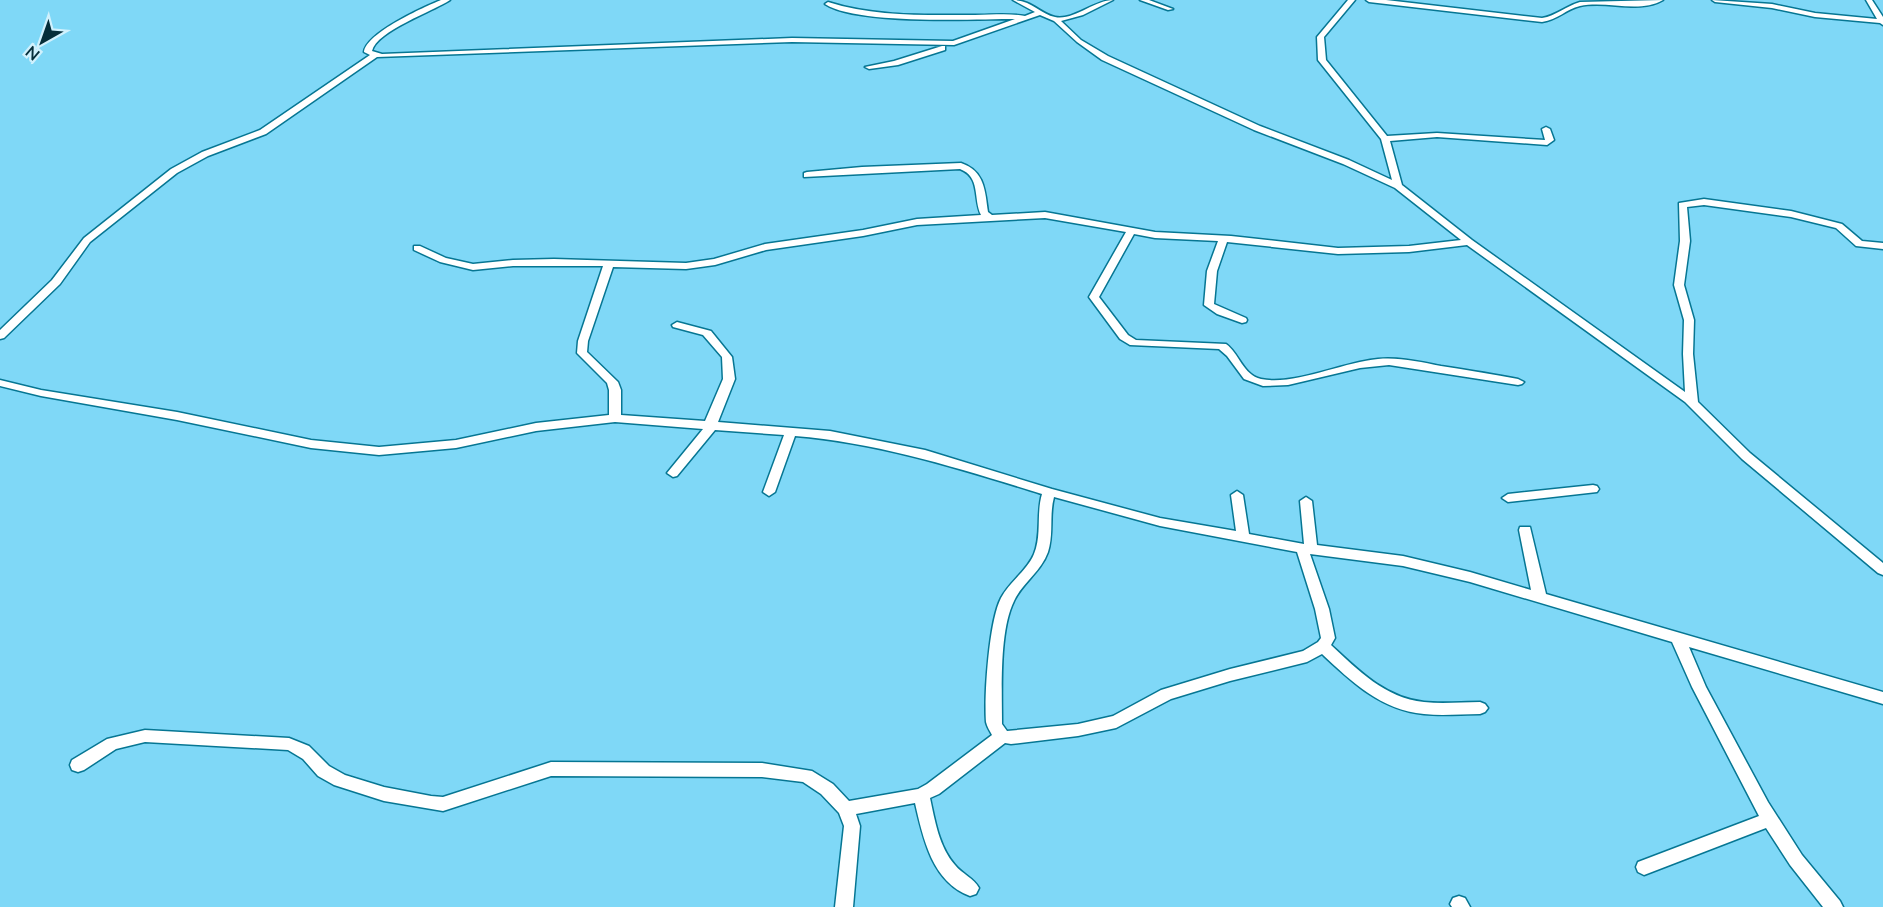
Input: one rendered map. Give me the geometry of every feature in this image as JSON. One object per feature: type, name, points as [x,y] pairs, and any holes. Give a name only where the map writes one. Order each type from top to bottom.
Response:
[{"type":"street","points":[[447,0],[418,12],[372,41],[368,52],[375,55],[842,39],[926,45],[954,43]]},
{"type":"street","points":[[1016,0],[1056,20],[1079,41],[1105,58],[1182,91],[1257,128],[1346,162],[1398,186],[1469,242],[1692,403],[1746,456],[1883,570]]},
{"type":"street","points":[[1056,20],[1081,14],[1110,0]]},
{"type":"street","points":[[1143,0],[1170,9]]},
{"type":"street","points":[[1352,0],[1320,37],[1322,60],[1384,139],[1398,186]]},
{"type":"street","points":[[1369,0],[1552,20],[1571,7],[1580,4],[1603,2],[1636,5],[1660,0]]},
{"type":"street","points":[[1715,0],[1750,3],[1815,15],[1882,20]]},
{"type":"street","points":[[1869,0],[1882,20]]},
{"type":"street","points":[[828,4],[840,9],[891,15],[1031,17]]},
{"type":"street","points":[[869,67],[895,63],[1042,12]]},
{"type":"street","points":[[985,17],[1010,24]]},
{"type":"street","points":[[0,336],[56,282],[87,240],[174,171],[205,154],[263,132],[375,55]]},
{"type":"street","points":[[1384,139],[1437,135],[1547,143],[1550,140],[1546,129]]},
{"type":"street","points":[[807,175],[952,165],[966,167],[972,171],[981,185],[984,213],[991,218]]},
{"type":"street","points":[[1692,403],[1688,354],[1689,320],[1679,285],[1685,241],[1682,205],[1712,203],[1791,214],[1839,226],[1859,244],[1883,246]]},
{"type":"street","points":[[417,248],[443,260],[473,267],[513,263],[703,265],[765,247],[863,233],[917,222],[1045,215],[1155,235],[1224,238],[1338,251],[1390,250],[1469,242]]},
{"type":"street","points":[[1131,231],[1094,297],[1124,337],[1134,343],[1222,346],[1227,348],[1246,376],[1257,381],[1288,380],[1381,361],[1401,362],[1518,382]]},
{"type":"street","points":[[1224,238],[1215,256],[1210,278],[1209,305],[1242,320]]},
{"type":"street","points":[[609,263],[583,341],[582,353],[612,382],[615,396],[615,418]]},
{"type":"street","points":[[673,473],[711,424],[729,379],[726,357],[707,333],[677,325]]},
{"type":"street","points":[[0,383],[41,393],[177,416],[311,444],[379,451],[456,444],[536,427],[615,418],[790,431],[879,443],[925,454],[1049,492],[1160,522],[1243,538],[1403,561],[1539,595],[1883,698]]},
{"type":"street","points":[[769,492],[790,431]]},
{"type":"street","points":[[1508,498],[1593,489]]},
{"type":"street","points":[[1049,492],[1043,508],[1043,546],[1037,563],[1009,597],[1004,608],[996,672],[994,724],[996,732],[1011,738],[1078,730],[1116,722],[1166,694],[1307,656],[1323,646],[1328,638],[1307,548],[1306,501]]},
{"type":"street","points":[[1237,495],[1243,538]]},
{"type":"street","points":[[1525,530],[1539,595]]},
{"type":"street","points":[[1677,638],[1700,687],[1770,819],[1796,860],[1834,907]]},
{"type":"street","points":[[1323,646],[1364,683],[1392,700],[1416,708],[1480,708]]},
{"type":"street","points":[[78,765],[112,744],[146,736],[290,744],[304,748],[327,774],[345,783],[428,803],[443,804],[493,790],[551,769],[762,770],[806,776],[828,789],[846,809],[852,826],[844,907]]},
{"type":"street","points":[[846,809],[921,795],[933,789],[1002,736]]},
{"type":"street","points":[[921,795],[933,844],[943,865],[955,879],[970,888]]},
{"type":"street","points":[[1644,867],[1770,819]]}]
